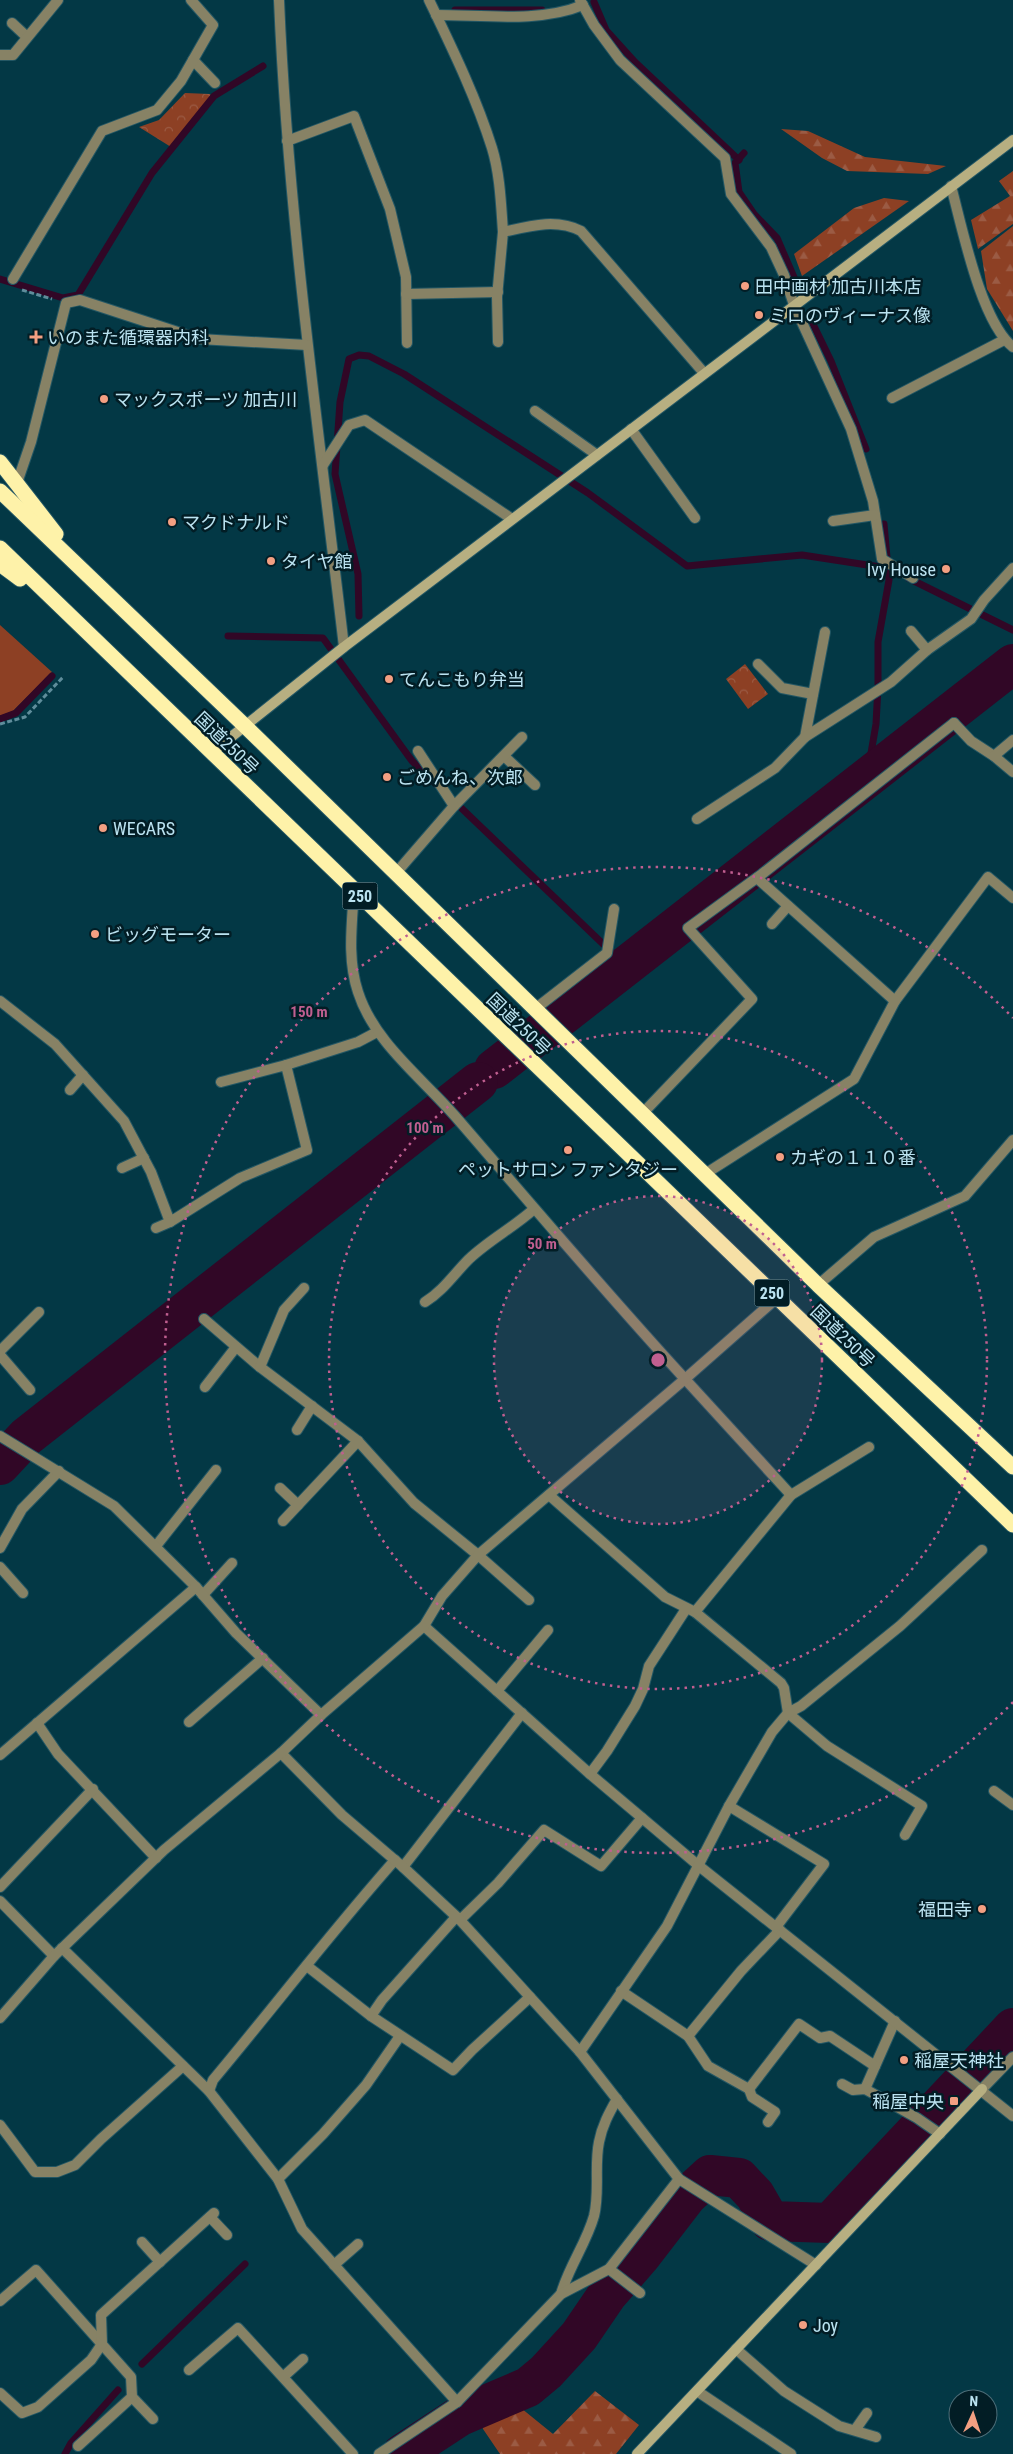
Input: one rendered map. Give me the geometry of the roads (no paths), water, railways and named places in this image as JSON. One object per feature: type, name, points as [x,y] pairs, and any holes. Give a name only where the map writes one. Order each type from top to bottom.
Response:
[{"type":"highway","points":[[0,462],[87,573]]},
{"type":"highway","name":"国道250号","points":[[0,491],[246,726],[818,1285],[1013,1467]]},
{"type":"highway","name":"国道250号","points":[[0,548],[1013,1525]]},
{"type":"highway","points":[[0,564],[72,616]]},
{"type":"street","points":[[0,54],[13,55],[58,0]]},
{"type":"street","points":[[13,279],[102,131],[157,110],[181,82],[213,25],[191,0]]},
{"type":"street","points":[[279,0],[287,141],[307,346],[344,647]]},
{"type":"street","points":[[429,0],[464,77],[492,149],[499,189],[503,232],[498,292],[498,342]]},
{"type":"street","points":[[436,15],[537,16],[569,11],[582,3],[594,25],[620,60],[725,158],[731,194],[772,247],[794,305],[851,429],[875,515],[882,559],[913,578]]},
{"type":"street","points":[[12,23],[27,36]]},
{"type":"street","points":[[193,60],[215,83]]},
{"type":"street","points":[[287,141],[354,116],[390,209],[406,277],[407,343]]},
{"type":"street","points":[[211,753],[344,647],[1013,140]]},
{"type":"street","points":[[951,186],[981,294],[1004,340],[1013,347]]},
{"type":"street","points":[[503,232],[554,223],[570,225],[581,231],[704,373]]},
{"type":"street","points":[[406,294],[498,292]]},
{"type":"street","points":[[16,483],[31,442],[66,303],[80,300],[199,340],[307,346]]},
{"type":"street","points":[[892,398],[1004,340]]},
{"type":"street","points":[[535,411],[597,455]]},
{"type":"street","points":[[323,465],[349,426],[365,420],[512,519]]},
{"type":"street","points":[[631,429],[694,518]]},
{"type":"street","points":[[833,521],[875,515]]},
{"type":"street","points":[[697,819],[775,768],[805,737],[891,682],[927,650],[971,620],[984,600],[1013,568]]},
{"type":"street","points":[[911,631],[927,650]]},
{"type":"street","points":[[805,737],[825,632]]},
{"type":"street","points":[[758,664],[782,688],[813,694]]},
{"type":"street","points":[[642,1114],[752,999],[688,928],[757,878],[954,723],[971,741],[994,756],[1013,772]]},
{"type":"street","points":[[396,873],[454,806],[522,737]]},
{"type":"street","points":[[994,756],[1013,740]]},
{"type":"street","points":[[418,751],[454,806]]},
{"type":"street","points":[[504,756],[535,785]]},
{"type":"street","points":[[705,1174],[854,1078],[895,1001],[988,877],[1013,898]]},
{"type":"street","points":[[757,878],[895,1001]]},
{"type":"street","points":[[354,890],[350,956],[358,992],[377,1032],[454,1115],[534,1209],[791,1495]]},
{"type":"street","points":[[772,924],[788,906]]},
{"type":"street","points":[[537,1012],[607,953],[614,909]]},
{"type":"street","points":[[0,1001],[55,1044],[124,1121],[144,1158],[170,1222]]},
{"type":"street","points":[[221,1082],[286,1065],[358,1042],[377,1032]]},
{"type":"street","points":[[156,1228],[170,1222],[240,1178],[307,1150],[286,1065]]},
{"type":"street","points":[[70,1090],[83,1075]]},
{"type":"street","points":[[818,1285],[874,1237],[965,1196],[1013,1140]]},
{"type":"street","points":[[122,1168],[144,1158]]},
{"type":"street","points":[[425,1302],[437,1295],[470,1259],[534,1209]]},
{"type":"street","points":[[260,1367],[284,1310],[304,1288]]},
{"type":"street","points":[[0,2018],[54,1956],[156,1858],[281,1752],[424,1626],[442,1596],[478,1556],[777,1298]]},
{"type":"street","points":[[0,1351],[39,1312]]},
{"type":"street","points":[[204,1319],[260,1367],[358,1441],[414,1503],[529,1600]]},
{"type":"street","points":[[205,1387],[236,1347]]},
{"type":"street","points":[[0,1356],[30,1390]]},
{"type":"street","points":[[298,1430],[312,1406]]},
{"type":"street","points":[[0,1436],[114,1506],[156,1546],[236,1633],[321,1715]]},
{"type":"street","points":[[283,1522],[358,1441]]},
{"type":"street","points":[[590,1774],[635,1706],[643,1689],[648,1666],[690,1610],[791,1495],[869,1447]]},
{"type":"street","points":[[156,1546],[216,1470]]},
{"type":"street","points":[[0,1548],[22,1508],[59,1471]]},
{"type":"street","points":[[280,1488],[298,1505]]},
{"type":"street","points":[[549,1495],[660,1593],[690,1610],[780,1683],[784,1688],[788,1713],[827,1746],[922,1806],[905,1835]]},
{"type":"street","points":[[580,2052],[620,1997],[621,1991],[667,1926],[729,1806],[772,1732],[788,1713],[801,1706],[900,1626],[982,1550]]},
{"type":"street","points":[[0,1755],[232,1563]]},
{"type":"street","points":[[0,1567],[23,1593]]},
{"type":"street","points":[[424,1626],[590,1774],[699,1866],[982,2089],[1013,2116]]},
{"type":"street","points":[[497,1691],[548,1630]]},
{"type":"street","points":[[189,1722],[263,1658]]},
{"type":"street","points":[[403,1867],[522,1713]]},
{"type":"street","points":[[37,1723],[58,1754],[156,1858]]},
{"type":"street","points":[[281,1752],[342,1815],[403,1867],[458,1918],[580,2052],[679,2179],[816,2266]]},
{"type":"street","points":[[0,1887],[93,1789]]},
{"type":"street","points":[[994,1791],[1013,1805]]},
{"type":"street","points":[[688,2036],[778,1929],[824,1864],[729,1806]]},
{"type":"street","points":[[371,2016],[382,2000],[458,1918],[498,1883],[544,1830],[601,1866],[642,1818]]},
{"type":"street","points":[[209,2091],[213,2080],[307,1966],[334,1930],[395,1860]]},
{"type":"street","points":[[0,1901],[54,1956]]},
{"type":"street","points":[[62,1948],[209,2091],[278,2179],[302,2229],[457,2402]]},
{"type":"street","points":[[307,1966],[371,2016],[453,2070],[530,1997]]},
{"type":"street","points":[[621,1991],[688,2036],[708,2066],[749,2089],[752,2097],[775,2112],[768,2122]]},
{"type":"street","points":[[865,2089],[895,2021]]},
{"type":"street","points":[[749,2089],[800,2024],[820,2038],[830,2036],[875,2066]]},
{"type":"street","points":[[278,2179],[323,2134],[366,2085],[400,2036]]},
{"type":"street","points":[[637,2454],[1013,2056]]},
{"type":"street","points":[[0,2125],[35,2172],[57,2172],[75,2165],[101,2139],[183,2066]]},
{"type":"street","points":[[842,2084],[853,2090],[865,2089],[917,2118],[939,2134]]},
{"type":"street","points":[[561,2294],[567,2272],[588,2236],[595,2213],[598,2143],[605,2121],[617,2100]]},
{"type":"street","points":[[379,2454],[457,2402],[561,2294],[609,2269],[679,2179]]},
{"type":"street","points":[[0,2393],[22,2413],[38,2407],[90,2360],[102,2344],[101,2315],[212,2215],[227,2235]]},
{"type":"street","points":[[142,2242],[160,2262]]},
{"type":"street","points":[[334,2265],[358,2244]]},
{"type":"street","points":[[609,2269],[640,2293]]},
{"type":"street","points":[[0,2301],[36,2270],[131,2378],[132,2397],[153,2419]]},
{"type":"street","points":[[189,2370],[238,2328],[353,2454]]},
{"type":"street","points":[[736,2349],[784,2391],[839,2426],[876,2437]]},
{"type":"street","points":[[282,2377],[303,2360]]},
{"type":"street","points":[[697,2391],[792,2454]]},
{"type":"street","points":[[78,2446],[132,2397]]},
{"type":"street","points":[[855,2430],[867,2413]]},
{"type":"waterway","points":[[594,2],[606,30],[635,62],[739,160]]},
{"type":"waterway","points":[[455,10],[542,10]]},
{"type":"waterway","points":[[0,279],[63,298],[78,295],[152,173],[214,96],[263,66]]},
{"type":"waterway","points":[[744,153],[735,163],[739,192],[754,214],[777,238],[796,282]]},
{"type":"waterway","points":[[812,322],[831,361],[866,449]]},
{"type":"waterway","points":[[359,616],[358,574],[335,474],[340,402],[349,359],[359,355],[369,356],[404,374],[588,493],[687,566],[802,555],[887,568],[896,572]]},
{"type":"waterway","points":[[870,776],[870,759],[876,724],[878,642],[889,580],[884,524]]},
{"type":"waterway","points":[[908,578],[1013,630]]},
{"type":"waterway","points":[[228,636],[323,638],[412,761],[436,784]]},
{"type":"waterway","points":[[494,1069],[1013,664]]},
{"type":"waterway","points":[[0,719],[16,713],[52,676]]},
{"type":"waterway","points":[[455,802],[626,966]]},
{"type":"waterway","points":[[0,1465],[26,1437],[478,1082]]},
{"type":"waterway","points":[[402,2454],[460,2416],[528,2387],[546,2372],[579,2336],[607,2295],[640,2257],[687,2196],[710,2175],[739,2178],[755,2195],[770,2221],[830,2223],[1013,2028]]},
{"type":"waterway","points":[[142,2364],[245,2264]]},
{"type":"waterway","points":[[65,2454],[71,2443],[118,2390]]},
{"type":"place","name":"田中画材 加古川本店","points":[[745,286]]},
{"type":"place","name":"ミロのヴィーナス像","points":[[759,315]]},
{"type":"place","name":"いのまた循環器内科","points":[[36,337]]},
{"type":"place","name":"マックスポーツ 加古川","points":[[104,399]]},
{"type":"place","name":"マクドナルド","points":[[172,522]]},
{"type":"place","name":"タイヤ館","points":[[271,561]]},
{"type":"place","name":"Ivy House","points":[[946,569]]},
{"type":"place","name":"てんこもり弁当","points":[[389,679]]},
{"type":"place","name":"ごめんね、次郎","points":[[387,777]]},
{"type":"place","name":"WECARS","points":[[103,828]]},
{"type":"place","name":"ビッグモーター","points":[[95,934]]},
{"type":"place","name":"ペットサロン ファンタジー","points":[[568,1150]]},
{"type":"place","name":"カギの１１０番","points":[[780,1157]]},
{"type":"place","name":"福田寺","points":[[982,1909]]},
{"type":"place","name":"稲屋天神社","points":[[904,2060]]},
{"type":"place","name":"稲屋中央","points":[[954,2101]]},
{"type":"place","name":"Joy","points":[[803,2325]]}]
